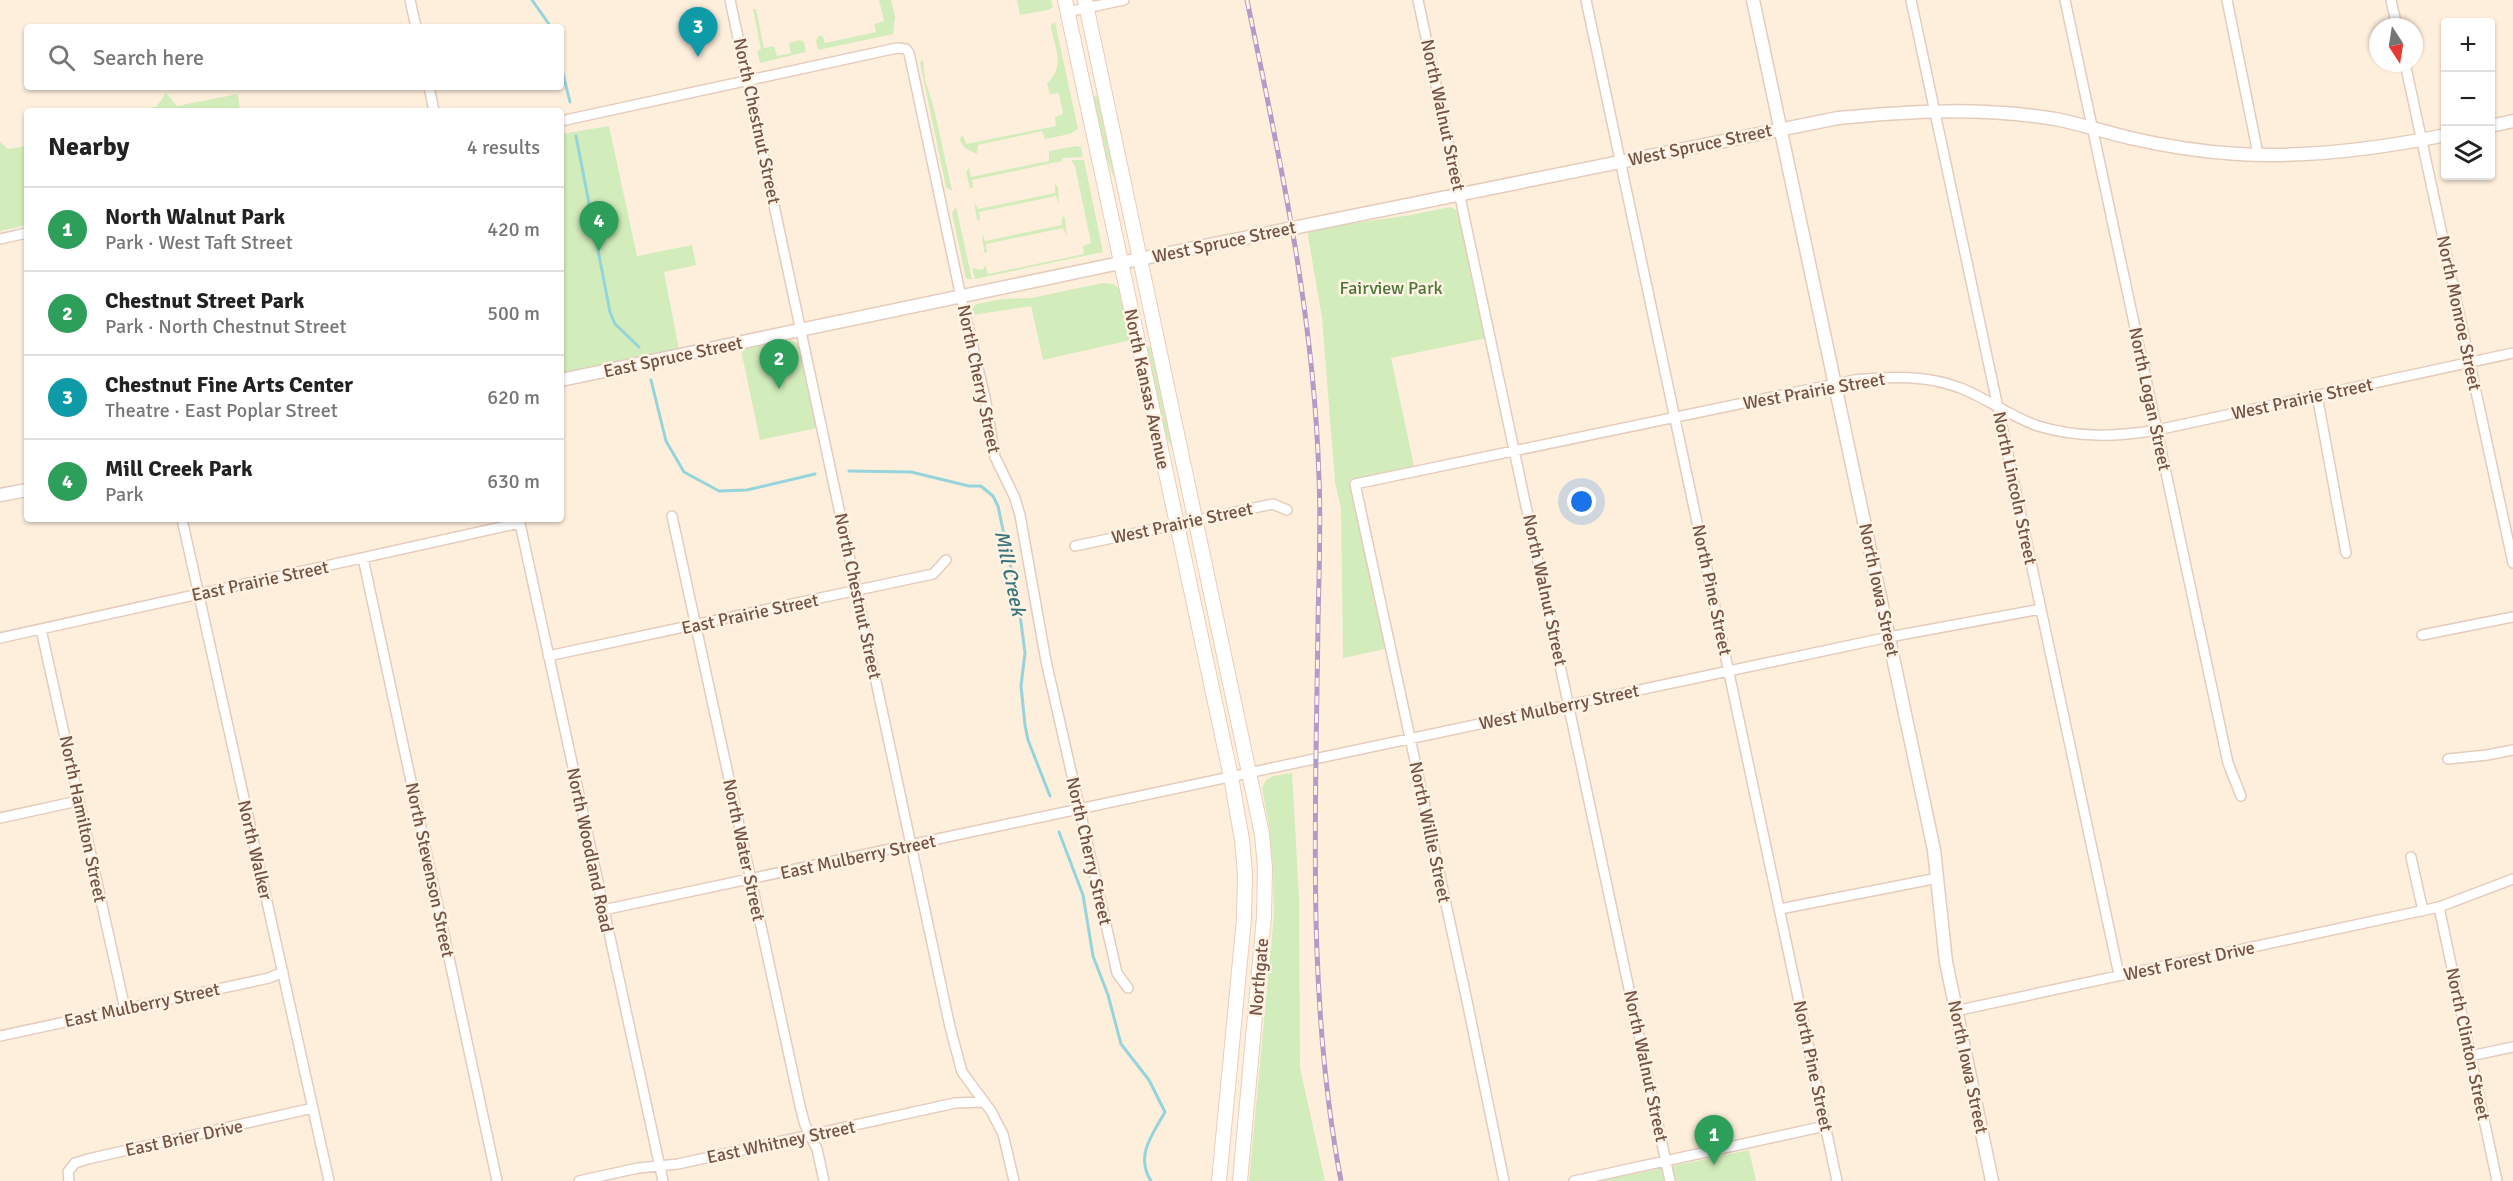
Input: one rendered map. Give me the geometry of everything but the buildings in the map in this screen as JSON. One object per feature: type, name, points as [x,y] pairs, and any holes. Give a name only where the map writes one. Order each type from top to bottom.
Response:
[{"type":"main road","name":"North Kansas Avenue","points":[[1086,4],[1250,773]]},
{"type":"main road","name":"North Kansas Avenue","points":[[1066,6],[1231,777]]},
{"type":"main road","name":"Northgate","points":[[1240,1181],[1264,917],[1265,868],[1262,834],[1250,773]]},
{"type":"main road","name":"Northgate","points":[[1220,1181],[1244,920],[1245,874],[1242,840],[1231,777]]},
{"type":"street","points":[[410,0],[415,24]]},
{"type":"street","name":"North Chestnut Street","points":[[730,0],[956,1049],[962,1072],[998,1122],[1014,1181]]},
{"type":"street","points":[[1066,6],[1124,0]]},
{"type":"street","name":"North Walnut Street","points":[[1418,0],[1671,1181]]},
{"type":"street","name":"North Pine Street","points":[[1586,0],[1837,1181]]},
{"type":"street","name":"North Iowa Street","points":[[1753,0],[1934,850],[1946,962],[1992,1181]]},
{"type":"street","name":"North Lincoln Street","points":[[1911,0],[2119,975]]},
{"type":"street","name":"North Logan Street","points":[[2065,0],[2228,763],[2241,796]]},
{"type":"street","points":[[2227,0],[2258,154]]},
{"type":"street","points":[[2391,0],[2395,18]]},
{"type":"street","name":"North Cherry Street","points":[[748,81],[903,48],[909,53],[913,62],[961,297],[985,397],[995,457],[1015,498],[1020,515],[1046,661],[1078,810],[1118,973],[1128,988]]},
{"type":"street","name":"North Monroe Street","points":[[2407,72],[2513,563]]},
{"type":"street","points":[[564,120],[748,81]]},
{"type":"street","points":[[430,90],[433,108]]},
{"type":"street","name":"West Spruce Street","points":[[961,297],[1781,128],[1848,117],[1978,110],[2021,114],[2093,128],[2157,144],[2206,151],[2258,154],[2314,154],[2373,148],[2441,136]]},
{"type":"street","points":[[2495,125],[2513,122]]},
{"type":"street","points":[[0,239],[24,234]]},
{"type":"street","name":"East Spruce Street","points":[[564,379],[961,297]]},
{"type":"street","name":"West Prairie Street","points":[[1355,484],[1835,384],[1881,377],[1908,377],[1955,386],[2036,425],[2064,433],[2094,436],[2126,435],[2513,353]]},
{"type":"street","points":[[2316,396],[2346,553]]},
{"type":"street","name":"North Willie Street","points":[[1355,484],[1504,1181]]},
{"type":"street","points":[[0,495],[24,491]]},
{"type":"street","name":"West Prairie Street","points":[[1075,546],[1273,504],[1287,510]]},
{"type":"street","name":"North Water Street","points":[[672,516],[800,1106],[817,1149],[824,1181]]},
{"type":"street","name":"North Walker","points":[[183,522],[329,1181]]},
{"type":"street","name":"East Prairie Street","points":[[0,638],[516,522]]},
{"type":"street","name":"North Woodland Road","points":[[520,522],[663,1181]]},
{"type":"street","name":"North Stevenson Street","points":[[363,558],[497,1181]]},
{"type":"street","name":"East Prairie Street","points":[[548,656],[933,574],[946,560]]},
{"type":"street","name":"West Mulberry Street","points":[[1078,810],[1570,704],[2042,609]]},
{"type":"street","points":[[2422,635],[2513,617]]},
{"type":"street","name":"North Hamilton Street","points":[[41,629],[125,1009]]},
{"type":"street","points":[[2448,759],[2513,750]]},
{"type":"street","points":[[0,818],[78,801]]},
{"type":"street","name":"East Mulberry Street","points":[[603,910],[1078,810]]},
{"type":"street","points":[[2411,857],[2423,911]]},
{"type":"street","points":[[1780,909],[1938,878]]},
{"type":"street","name":"West Forest Drive","points":[[1955,1011],[2423,911],[2513,879]]},
{"type":"street","name":"North Clinton Street","points":[[2439,907],[2497,1181]]},
{"type":"street","name":"East Mulberry Street","points":[[0,1036],[269,978],[283,972]]},
{"type":"street","points":[[2470,1056],[2513,1047]]},
{"type":"street","name":"East Whitney Street","points":[[579,1181],[678,1164],[955,1103],[983,1102]]},
{"type":"street","name":"East Brier Drive","points":[[69,1181],[68,1172],[75,1163],[88,1159],[313,1108]]},
{"type":"street","points":[[1574,1181],[1825,1126]]},
{"type":"green space","points":[[879,0],[891,0],[895,16],[893,34],[818,50],[816,41],[819,35],[823,37],[825,43],[876,32],[874,24],[884,21]]},
{"type":"green space","points":[[1017,0],[1051,0],[1053,7],[1020,15]]},
{"type":"green space","points":[[753,9],[756,9],[764,48],[774,46],[777,56],[791,53],[789,43],[800,40],[804,42],[806,52],[760,63],[757,51],[761,49]]},
{"type":"green space","points":[[1055,22],[1078,129],[1070,134],[1045,139],[1042,131],[978,145],[977,154],[965,148],[960,141],[961,136],[964,137],[966,144],[1056,126],[1055,117],[1063,114],[1059,93],[1050,94],[1047,84],[1056,71],[1058,58],[1051,28]]},
{"type":"green space","points":[[923,59],[925,80],[934,108],[952,191],[946,187],[920,63]]},
{"type":"green space","points":[[166,93],[177,106],[238,94],[240,108],[149,108],[157,106]]},
{"type":"green space","points":[[1098,96],[1118,175],[1113,176],[1107,159],[1093,97]]},
{"type":"green space","points":[[609,126],[637,256],[692,245],[696,265],[664,272],[679,350],[564,373],[564,134]]},
{"type":"green space","points":[[0,142],[8,149],[24,146],[24,226],[0,231]]},
{"type":"green space","points":[[1081,147],[1083,157],[1062,158],[1062,161],[972,180],[973,188],[970,188],[966,171],[969,168],[971,177],[1049,161],[1049,151]]},
{"type":"green space","points":[[1071,160],[1084,160],[1103,252],[975,279],[972,268],[983,270],[985,265],[988,274],[1084,254],[1083,246],[1091,243],[1075,166]]},
{"type":"green space","points":[[1055,184],[1058,187],[1059,204],[1056,196],[979,212],[980,220],[977,220],[974,201],[978,209],[1055,193]]},
{"type":"green space","points":[[956,207],[972,279],[966,279],[952,213]]},
{"type":"green space","name":"Fairview Park","points":[[1450,207],[1455,209],[1461,217],[1487,338],[1391,358],[1414,466],[1349,480],[1385,649],[1343,658],[1341,509],[1335,482],[1322,318],[1307,230]]},
{"type":"green space","points":[[1062,216],[1065,218],[1067,236],[1063,228],[986,244],[987,253],[984,252],[982,233],[985,241],[1062,225]]},
{"type":"green space","points":[[1103,283],[1113,284],[1119,288],[1131,340],[1043,360],[1031,306],[973,315],[972,308],[977,304],[1002,299],[1031,298]]},
{"type":"green space","points":[[790,340],[798,343],[800,347],[817,428],[760,440],[741,350]]},
{"type":"green space","points":[[1151,346],[1155,353],[1175,444],[1170,445],[1165,432],[1147,347]]},
{"type":"green space","points":[[1292,773],[1299,897],[1300,1068],[1325,1181],[1249,1181],[1274,914],[1269,825],[1262,788],[1266,780],[1273,776]]},
{"type":"green space","points":[[1749,1150],[1756,1181],[1601,1181]]},
{"type":"waterway","name":"Mill Creek","points":[[532,0],[549,24]]},
{"type":"waterway","name":"Mill Creek","points":[[564,78],[570,102]]},
{"type":"waterway","name":"Mill Creek","points":[[576,136],[610,312],[615,324],[639,347]]},
{"type":"waterway","name":"Mill Creek","points":[[651,380],[666,441],[684,472],[719,491],[747,490],[815,474]]},
{"type":"waterway","name":"Mill Creek","points":[[849,471],[911,472],[969,486],[981,486],[993,496],[998,506],[1019,607],[1025,653],[1021,686],[1025,725],[1028,740],[1050,796]]},
{"type":"waterway","name":"Mill Creek","points":[[1059,832],[1083,895],[1093,956],[1108,995],[1121,1044],[1149,1080],[1165,1112],[1151,1137],[1145,1154],[1146,1172],[1151,1181]]},
{"type":"railway","points":[[1247,0],[1294,237],[1316,417],[1320,513],[1315,831],[1318,972],[1322,1042],[1341,1181]]},
{"type":"place","name":"Chestnut Fine Arts Center","points":[[698,57]]},
{"type":"place","name":"Mill Creek Park","points":[[599,251]]},
{"type":"place","name":"Chestnut Street Park","points":[[779,389]]},
{"type":"place","name":"North Walnut Park","points":[[1714,1165]]}]
